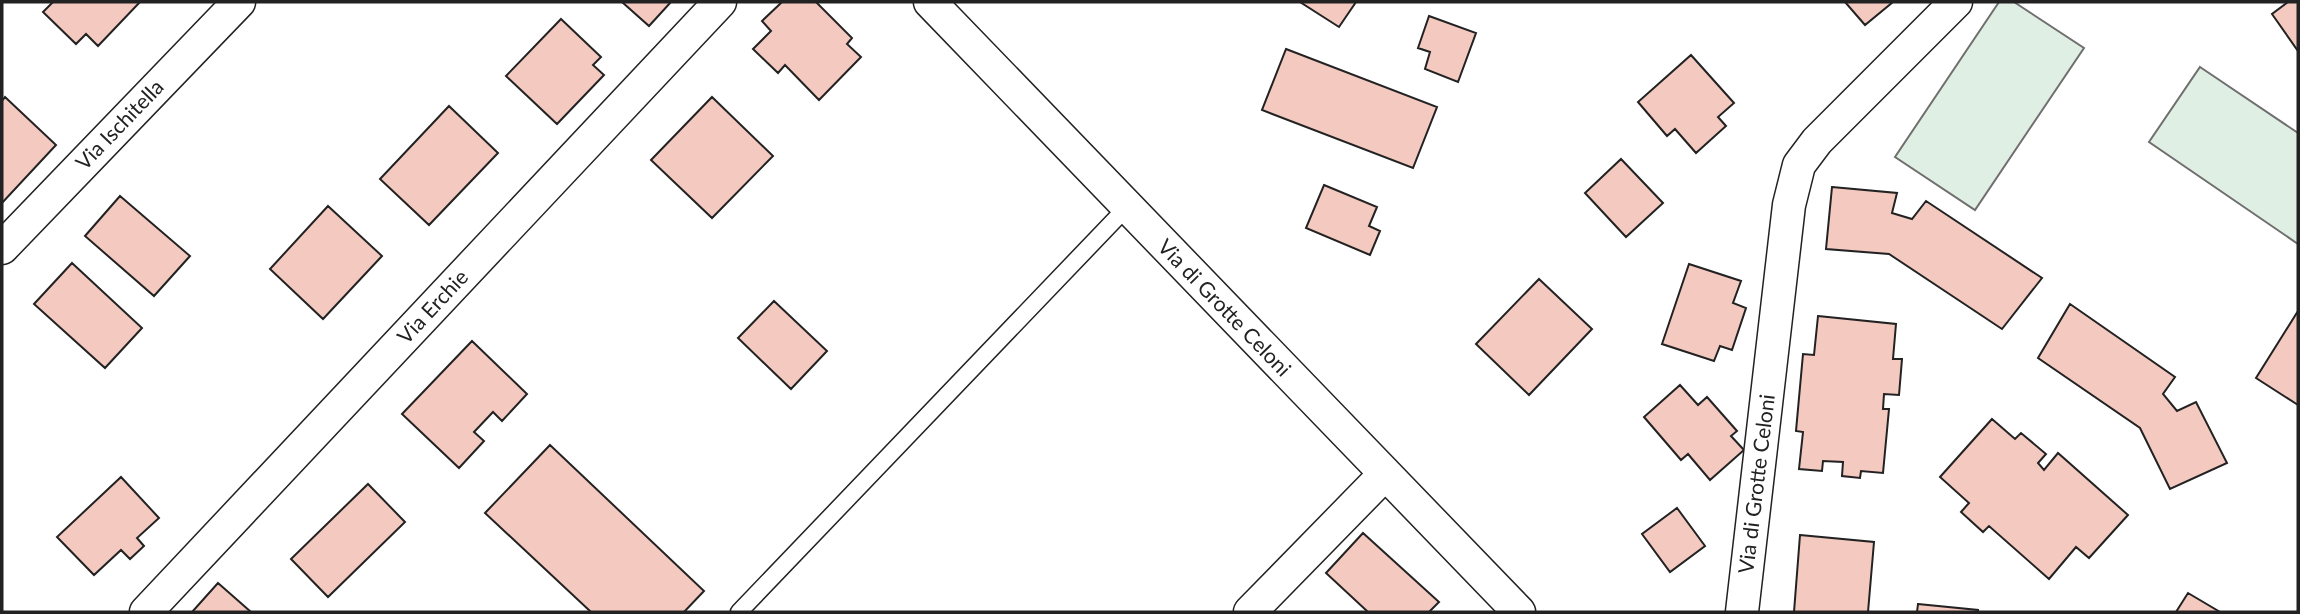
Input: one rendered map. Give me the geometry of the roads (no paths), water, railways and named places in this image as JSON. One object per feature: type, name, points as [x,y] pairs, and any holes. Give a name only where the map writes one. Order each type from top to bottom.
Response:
[{"type":"street","name":"Via Ischitella","points":[[2,248],[239,2]]},
{"type":"street","name":"Via Erchie","points":[[146,612],[720,2]]},
{"type":"street","name":"Via di Grotte Celoni","points":[[930,2],[1519,612]]},
{"type":"street","name":"Via di Grotte Celoni","points":[[1742,612],[1789,205],[1799,165],[1824,133],[1956,2]]},
{"type":"street","points":[[1250,612],[1384,475]]},
{"type":"lane","points":[[739,612],[1127,207]]}]
